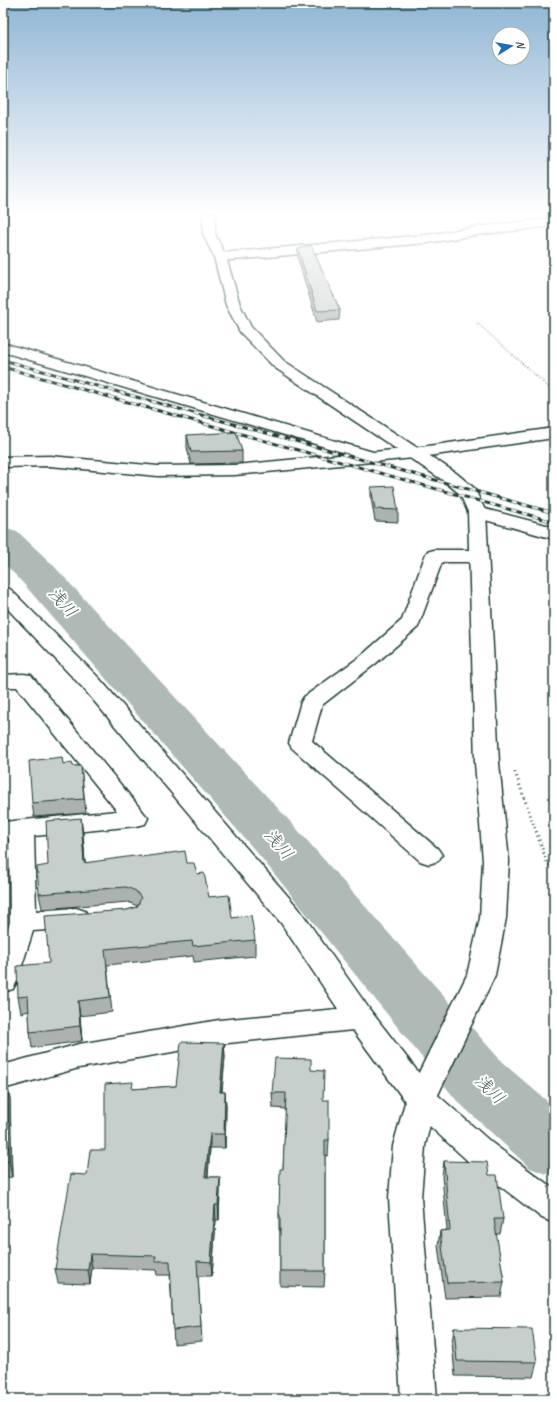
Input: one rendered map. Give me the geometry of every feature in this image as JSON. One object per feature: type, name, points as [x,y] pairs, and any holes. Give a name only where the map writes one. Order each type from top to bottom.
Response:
[{"type":"street","points":[[226,278],[233,305],[245,329],[279,364],[414,453],[468,492],[477,512],[487,752],[496,861],[493,918],[481,975],[425,1090],[409,1146],[405,1198],[419,1399]]},
{"type":"street","points":[[3,347],[377,457]]},
{"type":"street","points":[[3,462],[50,461],[130,470],[199,471],[273,467],[377,457],[554,433]]},
{"type":"street","points":[[477,512],[554,533]]},
{"type":"street","points":[[429,855],[300,743],[312,702],[368,660],[411,623],[434,556],[479,556]]},
{"type":"street","points":[[3,593],[91,683],[290,916],[360,1018],[481,1153],[554,1208]]},
{"type":"street","points":[[3,680],[23,680],[136,818],[12,829],[23,922],[3,981]]},
{"type":"street","points":[[23,922],[98,916]]},
{"type":"street","points":[[3,1077],[79,1056],[219,1032],[360,1018]]},
{"type":"path","points":[[477,323],[554,392]]},
{"type":"path","points":[[487,752],[510,758],[548,865],[554,865]]},
{"type":"building","points":[[307,278],[326,278],[340,310],[317,311]]},
{"type":"building","points":[[236,432],[242,451],[191,452],[187,435]]},
{"type":"building","points":[[394,486],[398,510],[375,509],[371,487]]},
{"type":"building","points":[[62,757],[63,764],[72,762],[73,766],[81,766],[84,799],[32,803],[29,761]]},
{"type":"building","points":[[81,818],[84,863],[141,855],[141,857],[185,851],[187,863],[194,863],[197,874],[204,873],[209,897],[229,895],[232,918],[251,915],[255,940],[193,946],[192,941],[105,949],[110,997],[78,1001],[80,1026],[30,1032],[28,996],[18,997],[17,966],[49,963],[45,916],[127,910],[137,907],[141,898],[136,891],[126,887],[39,894],[37,867],[48,865],[46,821]]},
{"type":"building","points":[[181,1042],[224,1043],[220,1092],[225,1092],[224,1134],[210,1134],[205,1177],[220,1177],[218,1205],[215,1205],[211,1262],[197,1261],[201,1327],[173,1330],[170,1261],[155,1261],[156,1256],[90,1254],[88,1270],[55,1269],[71,1174],[87,1175],[90,1150],[105,1150],[105,1084],[133,1082],[132,1089],[176,1086]]},
{"type":"building","points":[[275,1058],[311,1059],[311,1070],[324,1071],[323,1100],[329,1100],[329,1140],[325,1140],[325,1271],[280,1271],[280,1169],[283,1169],[286,1093],[272,1093]]},
{"type":"building","points":[[7,1083],[9,1161],[3,1162],[3,1084]]},
{"type":"building","points":[[444,1161],[487,1162],[489,1175],[497,1175],[503,1219],[494,1219],[504,1282],[447,1283],[440,1231],[450,1230]]},
{"type":"building","points":[[454,1328],[532,1329],[537,1362],[457,1361]]},
{"type":"waterway","name":"浅川","points":[[3,539],[37,573],[278,842],[480,1082],[554,1148]]},
{"type":"railway","points":[[3,360],[554,513]]},
{"type":"railway","points":[[3,367],[554,522]]}]
